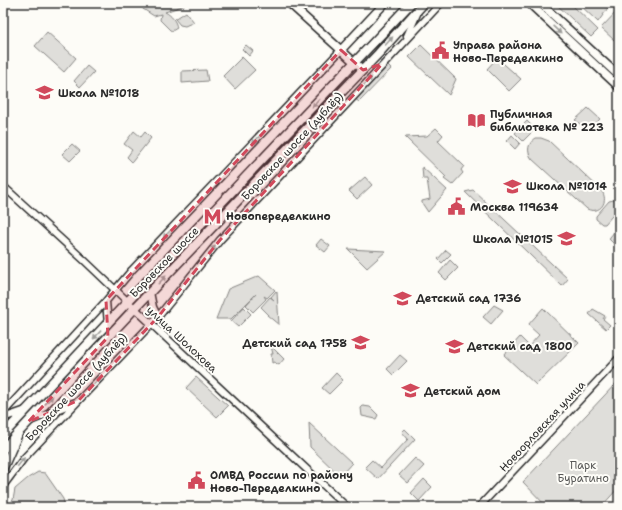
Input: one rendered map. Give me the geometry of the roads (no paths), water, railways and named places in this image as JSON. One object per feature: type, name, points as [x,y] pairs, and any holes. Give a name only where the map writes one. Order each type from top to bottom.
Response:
[{"type":"main road","points":[[289,3],[363,70]]},
{"type":"main road","points":[[341,50],[385,3]]},
{"type":"main road","name":"Боровское шоссе","points":[[3,435],[411,3]]},
{"type":"main road","points":[[528,3],[619,87]]},
{"type":"main road","points":[[540,3],[619,76]]},
{"type":"main road","name":"Боровское шоссе","points":[[3,449],[150,292],[363,70],[422,5]]},
{"type":"main road","points":[[3,469],[21,430]]},
{"type":"street","name":"Боровское шоссе (дублёр)","points":[[3,486],[24,458],[158,317],[220,240],[382,64],[441,3]]},
{"type":"street","points":[[404,42],[422,5]]},
{"type":"street","points":[[3,412],[116,290],[132,270],[341,50]]},
{"type":"street","points":[[363,70],[382,64]]},
{"type":"street","name":"улица Шолохова","points":[[3,186],[347,507]]},
{"type":"street","points":[[150,292],[153,307],[158,317]]},
{"type":"street","points":[[106,301],[108,324]]},
{"type":"street","name":"Новоорловская улица","points":[[479,507],[619,358]]},
{"type":"street","points":[[28,422],[80,400]]},
{"type":"street","points":[[3,418],[28,409]]},
{"type":"place","name":"Управа района Ново-Переделкино","points":[[440,51]]},
{"type":"place","name":"Школа №1018","points":[[45,93]]},
{"type":"place","name":"Публичная библиотека № 223","points":[[477,120]]},
{"type":"place","name":"Школа №1014","points":[[513,186]]},
{"type":"place","name":"Москва 119634","points":[[457,207]]},
{"type":"place","name":"Новопеределкино","points":[[213,216]]},
{"type":"place","name":"Школа №1015","points":[[566,239]]},
{"type":"place","name":"Детский сад 1736","points":[[403,298]]},
{"type":"place","name":"Детский сад 1758","points":[[360,343]]},
{"type":"place","name":"Детский сад 1800","points":[[454,346]]},
{"type":"place","name":"Детский дом","points":[[411,391]]},
{"type":"place","name":"ОМВД России по району Ново-Переделкино","points":[[197,481]]},
{"type":"park label","name":"Парк Буратино","points":[[583,471]]}]
